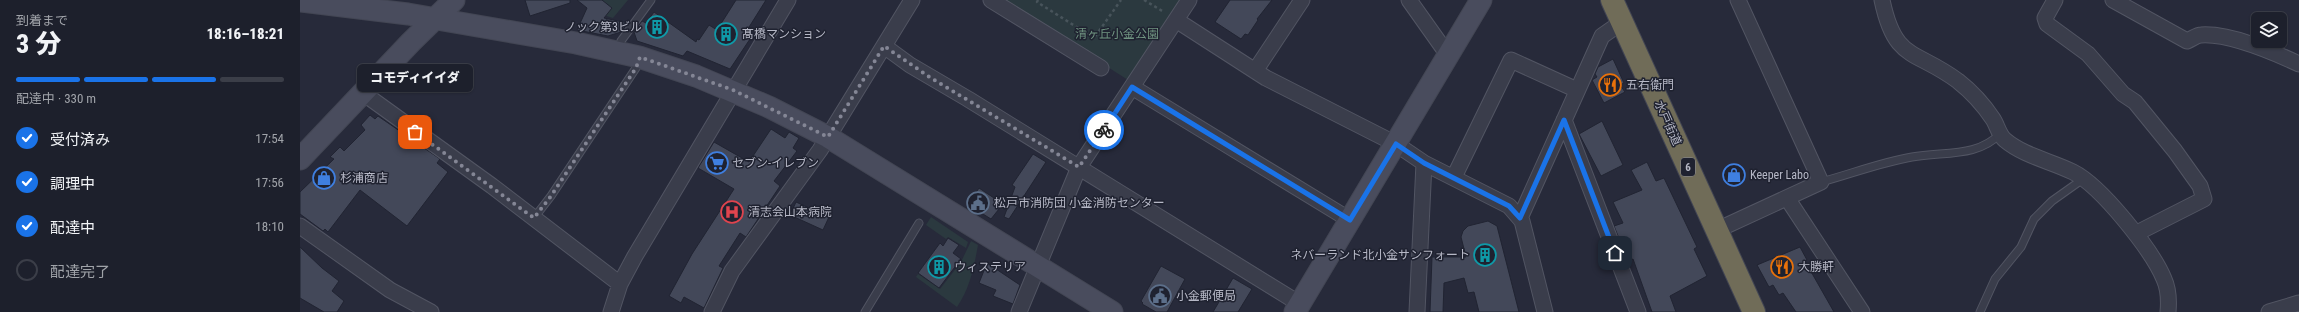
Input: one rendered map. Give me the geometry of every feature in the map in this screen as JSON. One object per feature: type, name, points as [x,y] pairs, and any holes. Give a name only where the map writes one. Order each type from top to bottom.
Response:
[{"type":"highway","name":"水戸街道","points":[[1612,0],[1754,312]]},
{"type":"street","points":[[302,152],[363,93],[454,0]]},
{"type":"street","points":[[611,312],[620,284],[733,90],[788,0]]},
{"type":"street","points":[[712,312],[732,271],[828,137],[912,0]]},
{"type":"street","points":[[991,0],[1101,68]]},
{"type":"street","points":[[1019,312],[1079,167],[1189,0]]},
{"type":"street","points":[[1255,71],[1302,0]]},
{"type":"street","points":[[1409,0],[1448,55]]},
{"type":"street","points":[[884,46],[931,78],[1079,167],[1297,308],[1481,0]]},
{"type":"street","points":[[1717,230],[1821,182],[1738,0]]},
{"type":"street","points":[[1882,0],[1890,31],[1899,45],[1906,51],[1957,81],[1980,99],[2004,139],[2017,148],[2074,172],[2084,179],[2137,233],[2153,257],[2165,280],[2169,300],[2168,312]]},
{"type":"street","points":[[2055,0],[2045,18],[2047,24],[2088,54],[2123,94],[2135,102],[2175,151],[2200,186],[2204,199],[2137,233]]},
{"type":"street","points":[[2113,0],[2187,41],[2200,34],[2213,35],[2255,45],[2299,64]]},
{"type":"street","points":[[300,1],[325,2],[435,19],[538,36],[617,52],[640,57],[733,90],[828,137],[1112,312]]},
{"type":"street","points":[[1176,20],[1255,71],[1294,93],[1396,144],[1424,163],[1509,206],[1520,218],[1545,312]]},
{"type":"street","points":[[1520,218],[1576,90],[1602,36],[1622,22]]},
{"type":"street","points":[[1454,177],[1511,60],[1576,90]]},
{"type":"street","points":[[1132,87],[1350,220]]},
{"type":"street","points":[[363,93],[534,218],[620,284]]},
{"type":"street","points":[[1564,120],[1638,312]]},
{"type":"street","points":[[1417,312],[1424,163]]},
{"type":"street","points":[[1787,198],[1862,312]]},
{"type":"street","points":[[300,226],[390,290],[431,312]]},
{"type":"street","points":[[2269,312],[2299,303]]},
{"type":"lane","points":[[617,52],[621,41],[651,0]]},
{"type":"lane","points":[[534,218],[551,196],[636,68],[640,57]]},
{"type":"lane","points":[[1821,182],[1912,157],[1969,151],[1991,143],[2001,133]]},
{"type":"lane","points":[[1980,312],[1995,280],[2021,247],[2034,219],[2052,201],[2084,179]]},
{"type":"lane","points":[[865,312],[919,223]]},
{"type":"path","points":[[1038,0],[1037,2],[1094,38],[1121,0]]},
{"type":"path","points":[[1144,0],[1176,20]]},
{"type":"green space","points":[[588,0],[628,0],[613,18],[594,12]]},
{"type":"green space","name":"清ヶ丘小金公園","points":[[1003,0],[1182,0],[1128,80]]},
{"type":"green space","points":[[931,217],[968,242],[966,248],[948,237],[946,239],[926,225]]},
{"type":"green space","points":[[971,241],[978,245],[975,261],[968,285],[957,307],[916,277],[918,274],[940,289],[961,262]]},
{"type":"building","points":[[525,0],[570,0],[570,3],[530,16]]},
{"type":"building","points":[[577,0],[602,0],[612,8],[604,18],[628,23],[621,32],[608,36],[577,30],[587,8]]},
{"type":"building","name":"髙橋マンション","points":[[736,0],[766,0],[746,32],[752,36],[730,69],[687,51],[683,56],[637,41],[634,32],[642,21],[646,23],[654,12],[696,42],[709,25],[717,30]]},
{"type":"building","points":[[1230,0],[1272,0],[1257,19],[1258,20],[1248,35],[1245,34],[1241,39],[1215,22]]},
{"type":"building","points":[[1613,59],[1624,83],[1620,85],[1625,92],[1604,103],[1592,80],[1597,77],[1595,74],[1598,67]]},
{"type":"building","points":[[370,115],[375,119],[378,116],[440,159],[437,163],[448,172],[407,226],[360,190],[328,232],[325,229],[323,231],[300,214],[300,192],[334,159],[330,157],[340,147],[344,151],[365,130],[361,125]]},
{"type":"building","points":[[1602,121],[1623,165],[1601,176],[1579,134]]},
{"type":"building","points":[[771,129],[785,138],[789,132],[799,138],[793,148],[797,151],[774,181],[780,186],[746,237],[740,233],[719,266],[723,268],[704,308],[684,297],[681,303],[669,296],[692,254],[734,189],[698,168],[714,142],[749,162]]},
{"type":"building","points":[[1033,154],[1046,162],[1009,219],[1004,217],[1015,187],[1012,185]]},
{"type":"building","points":[[1647,162],[1656,181],[1664,178],[1697,247],[1694,249],[1707,276],[1670,296],[1676,312],[1652,312],[1633,259],[1628,261],[1614,226],[1623,223],[1613,202],[1642,190],[1631,170]]},
{"type":"building","points":[[979,188],[1003,204],[991,219],[970,206],[969,203]]},
{"type":"building","points":[[796,202],[829,217],[823,230],[790,215]]},
{"type":"building","name":"ネバーランド北小金サンフォート","points":[[1488,221],[1497,226],[1519,312],[1479,312],[1474,292],[1468,293],[1464,278],[1444,283],[1443,312],[1430,312],[1432,257],[1466,257],[1461,237],[1463,231],[1468,226]]},
{"type":"building","name":"ウィステリア","points":[[948,238],[959,245],[953,253],[961,259],[939,288],[918,273],[940,243],[943,246]]},
{"type":"building","points":[[300,247],[322,268],[339,281],[332,291],[344,301],[337,312],[324,312],[300,298]]},
{"type":"building","points":[[1800,247],[1807,260],[1805,261],[1834,312],[1796,312],[1783,293],[1779,295],[1773,285],[1769,287],[1757,265]]},
{"type":"building","points":[[987,263],[1020,285],[1013,304],[993,296],[996,290],[979,283]]},
{"type":"building","points":[[1161,266],[1185,279],[1167,312],[1156,312],[1142,304],[1143,303],[1141,301]]},
{"type":"building","points":[[1233,278],[1252,289],[1238,312],[1213,312]]},
{"type":"way so far","points":[[415,132],[492,186],[534,218],[551,196],[636,68],[640,57],[733,90],[828,137],[884,46],[910,65],[1079,167],[1104,130]]},
{"type":"place","name":"ノック第3ビル","points":[[657,27]]},
{"type":"place","name":"髙橋マンション","points":[[726,34]]},
{"type":"place","name":"五右衛門","points":[[1610,85]]},
{"type":"place","name":"コモディイイダ","points":[[415,132]]},
{"type":"place","name":"セブン-イレブン","points":[[717,163]]},
{"type":"place","name":"Keeper Labo","points":[[1734,175]]},
{"type":"place","name":"杉浦商店","points":[[324,178]]},
{"type":"place","name":"松戸市消防団 小金消防センター","points":[[978,203]]},
{"type":"place","name":"清志会山本病院","points":[[732,212]]},
{"type":"place","name":"ネバーランド北小金サンフォート","points":[[1485,255]]},
{"type":"place","name":"ウィステリア","points":[[939,267]]},
{"type":"place","name":"大勝軒","points":[[1782,267]]},
{"type":"place","name":"小金郵便局","points":[[1160,296]]},
{"type":"route","points":[[1104,130],[1132,87],[1350,220],[1396,144],[1424,163],[1509,206],[1520,218],[1564,120],[1615,253]]}]
